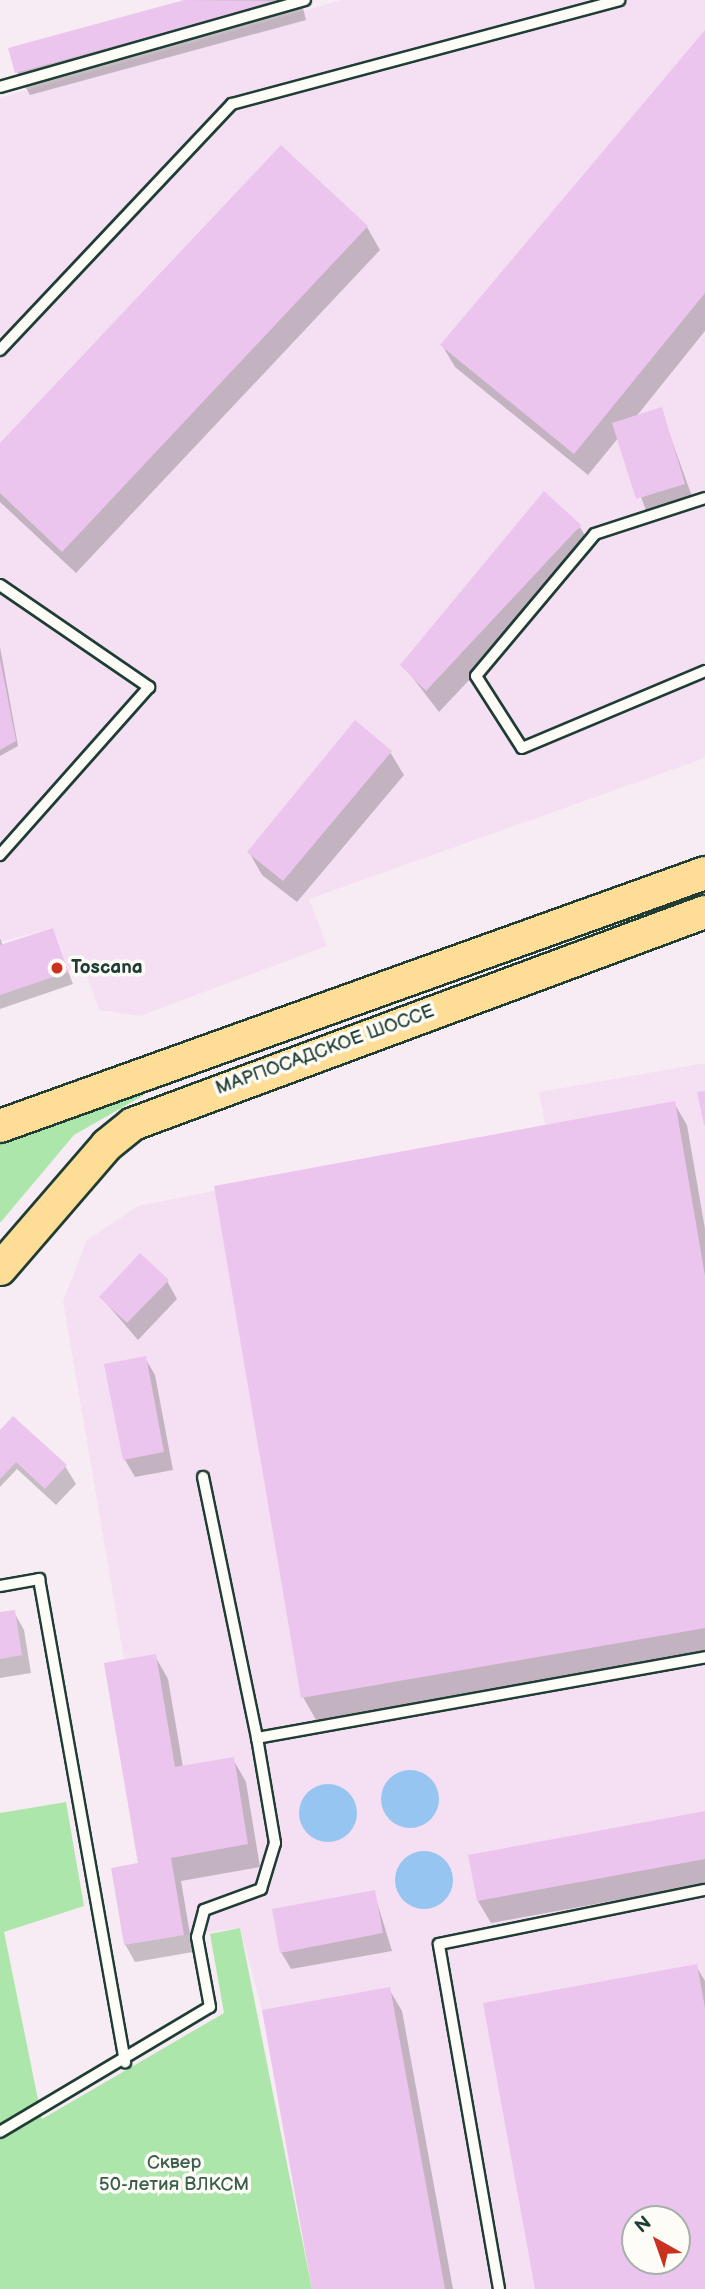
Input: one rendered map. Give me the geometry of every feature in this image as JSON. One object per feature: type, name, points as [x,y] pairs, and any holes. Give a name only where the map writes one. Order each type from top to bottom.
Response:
[{"type":"main road","name":"МАРПОСАДСКОЕ ШОССЕ","points":[[0,1126],[705,873]]},
{"type":"main road","name":"МАРПОСАДСКОЕ ШОССЕ","points":[[0,1269],[107,1145],[133,1124],[705,912]]},
{"type":"lane","points":[[0,87],[305,0]]},
{"type":"lane","points":[[0,350],[232,104],[619,0]]},
{"type":"lane","points":[[705,498],[595,534],[476,676],[522,748],[705,671]]},
{"type":"lane","points":[[0,585],[149,687],[0,855]]},
{"type":"lane","points":[[0,2132],[125,2062],[210,2007],[197,1937],[204,1910],[261,1889],[275,1843],[257,1738],[203,1477]]},
{"type":"lane","points":[[0,1586],[39,1579],[125,2062]]},
{"type":"lane","points":[[257,1738],[705,1657]]},
{"type":"lane","points":[[499,2289],[439,1944],[705,1890]]},
{"type":"shaded area","points":[[341,0],[705,0],[705,758],[309,899],[327,946],[140,1016],[99,1010],[81,959],[68,972],[53,928],[0,942],[0,98]]},
{"type":"shaded area","points":[[705,1063],[705,2289],[312,2289],[262,2010],[240,1928],[184,1935],[138,1863],[104,1663],[124,1659],[63,1301],[87,1240],[138,1206],[545,1125],[539,1092]]},
{"type":"green space","points":[[137,1092],[144,1095],[74,1135],[0,1223],[0,1143]]},
{"type":"green space","name":"Сквер 50-летия ВЛКСМ","points":[[66,1802],[84,1906],[4,1932],[42,2119],[224,2013],[210,1934],[240,1928],[312,2289],[0,2289],[0,1813]]},
{"type":"water","points":[[410,1770],[421,1772],[434,1783],[439,1799],[437,1810],[426,1823],[410,1828],[399,1826],[386,1815],[381,1799],[383,1788],[394,1775]]},
{"type":"water","points":[[328,1784],[339,1786],[352,1797],[357,1813],[355,1824],[344,1837],[328,1842],[317,1840],[304,1829],[299,1813],[301,1802],[312,1789]]},
{"type":"water","points":[[424,1851],[435,1853],[448,1864],[453,1880],[451,1891],[440,1904],[424,1909],[413,1907],[400,1896],[395,1880],[397,1869],[408,1856]]},
{"type":"building","points":[[184,0],[281,1],[15,73],[8,48]]},
{"type":"building","points":[[705,30],[705,293],[574,454],[440,345]]},
{"type":"building","points":[[281,145],[368,226],[62,552],[0,493],[0,443]]},
{"type":"building","points":[[662,407],[685,484],[636,499],[612,423]]},
{"type":"building","points":[[544,491],[581,525],[426,691],[400,665]]},
{"type":"building","points":[[0,659],[16,741],[0,750]]},
{"type":"building","points":[[355,720],[392,751],[283,881],[247,852]]},
{"type":"building","points":[[53,928],[68,972],[0,995],[0,945]]},
{"type":"building","points":[[705,1091],[705,1125],[704,1125],[697,1092]]},
{"type":"building","points":[[675,1101],[705,1276],[705,1628],[301,1698],[214,1186]]},
{"type":"building","points":[[140,1253],[169,1280],[127,1323],[99,1297]]},
{"type":"building","points":[[146,1356],[164,1452],[123,1460],[104,1364]]},
{"type":"building","points":[[13,1416],[67,1465],[45,1489],[16,1462],[0,1479],[0,1430]]},
{"type":"building","points":[[15,1610],[22,1655],[0,1659],[0,1612]]},
{"type":"building","points":[[156,1654],[175,1767],[234,1757],[248,1844],[171,1858],[184,1935],[124,1945],[111,1868],[138,1863],[104,1663]]},
{"type":"building","points":[[705,1811],[705,1859],[477,1901],[468,1855]]},
{"type":"building","points":[[375,1890],[383,1933],[280,1953],[272,1909]]},
{"type":"building","points":[[697,1964],[705,2008],[705,2289],[535,2289],[483,2003]]},
{"type":"building","points":[[390,1987],[445,2289],[312,2289],[262,2010]]},
{"type":"place","name":"Toscana","points":[[57,968]]}]
